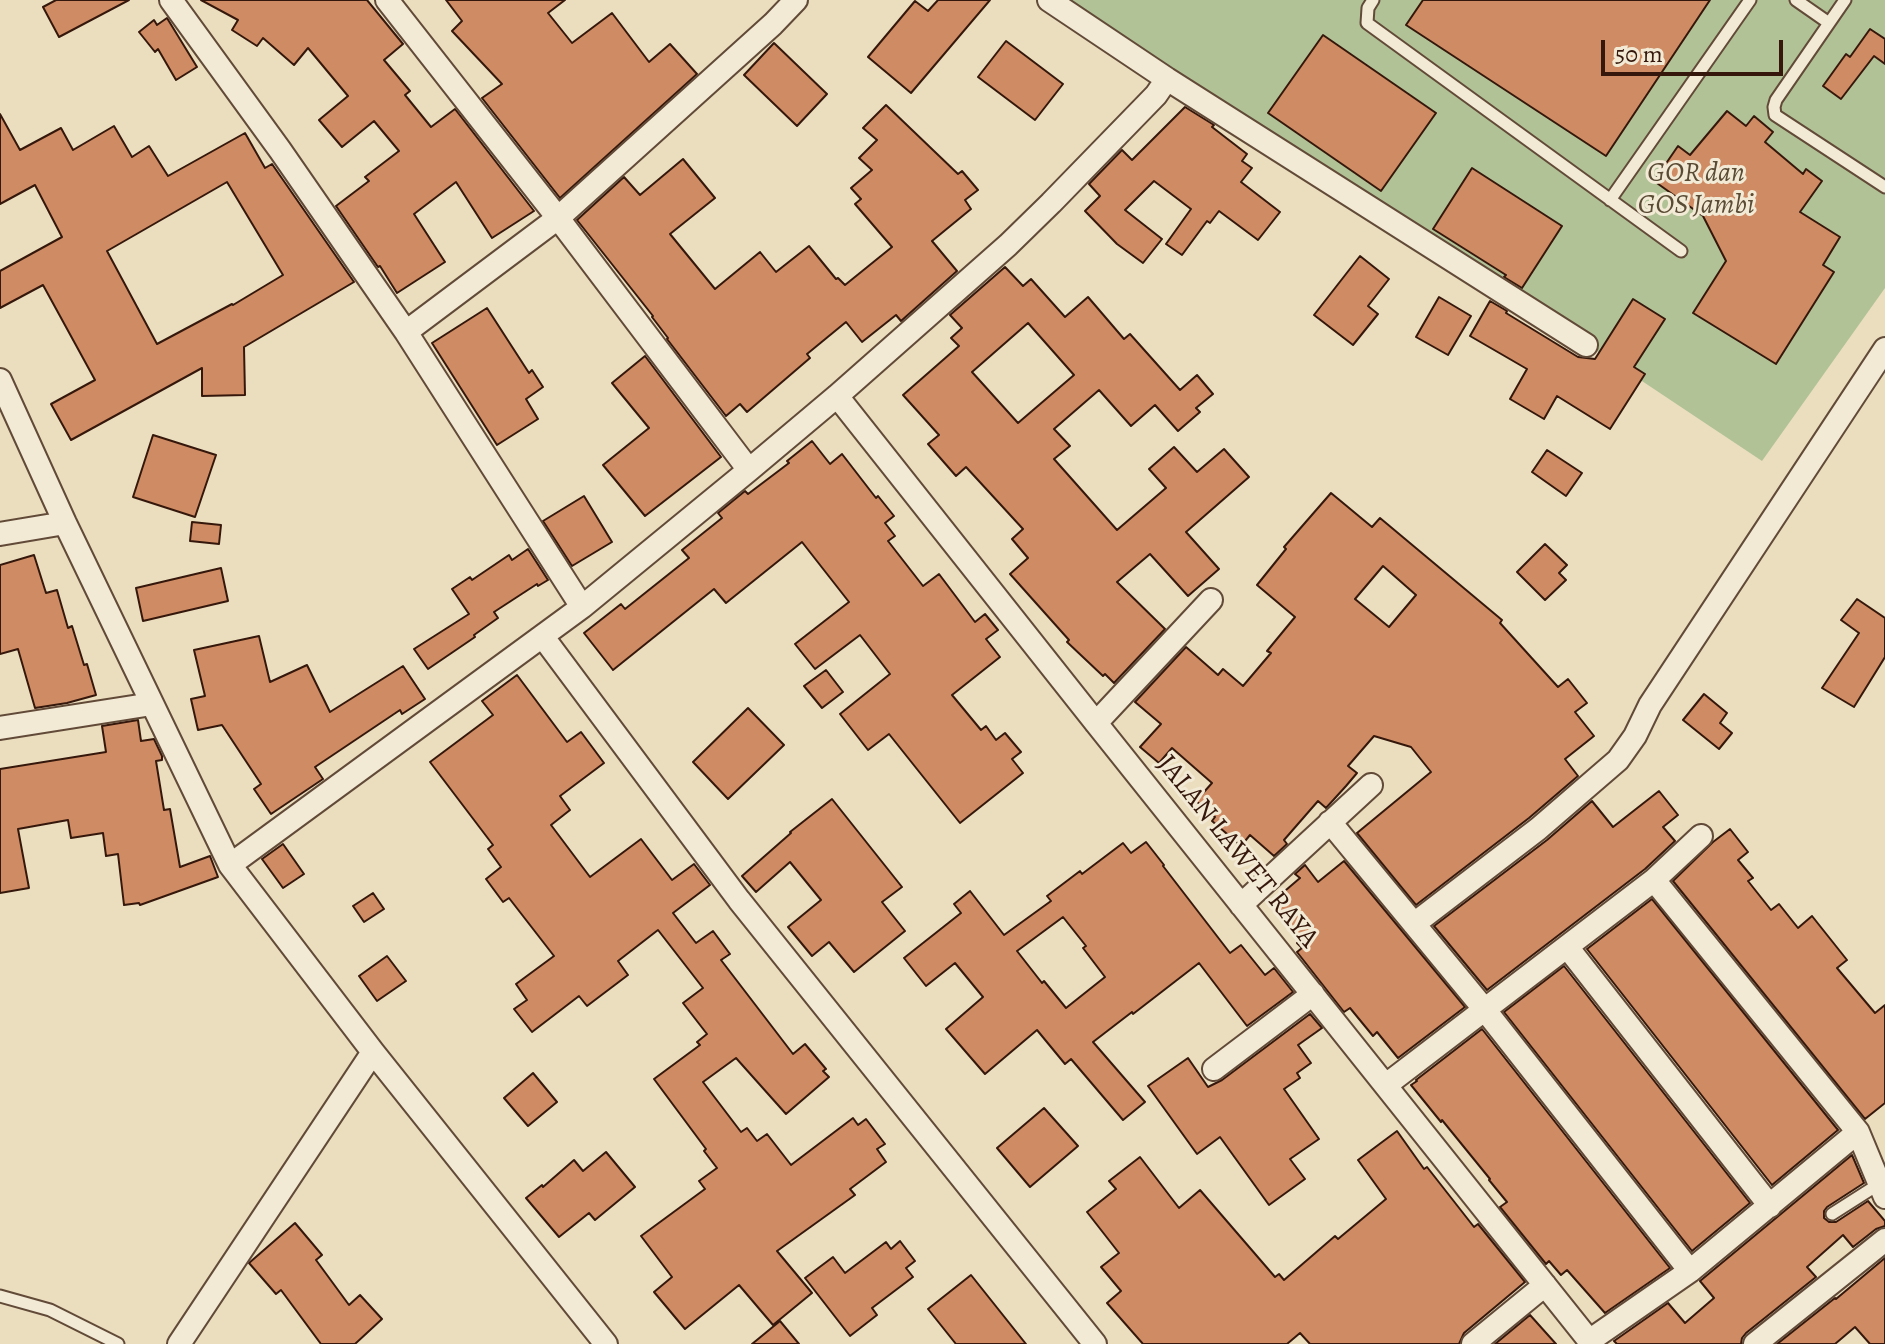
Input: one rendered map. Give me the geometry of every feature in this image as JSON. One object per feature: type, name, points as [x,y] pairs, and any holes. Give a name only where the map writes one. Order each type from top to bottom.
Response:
[{"type":"street","points":[[171,0],[406,332],[582,607]]},
{"type":"street","points":[[387,0],[558,218],[749,470]]},
{"type":"street","points":[[406,332],[558,218],[796,0]]},
{"type":"street","points":[[1049,0],[1167,79],[1586,345]]},
{"type":"street","points":[[230,865],[543,637],[749,470],[1008,245],[1156,95],[1167,79]]},
{"type":"street","points":[[1414,924],[1538,829],[1618,760],[1635,736],[1650,705],[1885,349]]},
{"type":"street","points":[[0,380],[65,523],[230,865],[373,1052],[606,1344]]},
{"type":"street","name":"JALAN LAWET RAYA","points":[[837,396],[1590,1342]]},
{"type":"street","points":[[0,534],[65,523]]},
{"type":"street","points":[[1096,723],[1211,600]]},
{"type":"street","points":[[543,637],[739,900],[1095,1344]]},
{"type":"street","points":[[0,728],[152,704]]},
{"type":"street","points":[[1241,905],[1371,785]]},
{"type":"street","points":[[1330,822],[1485,1010],[1690,1271]]},
{"type":"street","points":[[1386,1085],[1568,948],[1654,880],[1701,836]]},
{"type":"street","points":[[1654,880],[1858,1132],[1882,1190]]},
{"type":"street","points":[[1568,948],[1770,1206]]},
{"type":"street","points":[[1214,1069],[1313,994]]},
{"type":"street","points":[[179,1344],[373,1052]]},
{"type":"street","points":[[1590,1342],[1690,1271],[1858,1132]]},
{"type":"street","points":[[1755,1344],[1885,1240]]},
{"type":"street","points":[[1473,1344],[1545,1285]]},
{"type":"lane","points":[[1373,0],[1368,8],[1367,23],[1681,251]]},
{"type":"lane","points":[[1610,200],[1750,0]]},
{"type":"lane","points":[[1796,0],[1829,23]]},
{"type":"lane","points":[[1845,0],[1776,100],[1775,115],[1885,187]]},
{"type":"lane","points":[[1832,1214],[1882,1190]]},
{"type":"lane","points":[[0,1296],[50,1310],[118,1344]]},
{"type":"green space","name":"GOR dan GOS Jambi","points":[[1070,0],[1885,0],[1885,288],[1762,461]]},
{"type":"building","points":[[56,0],[129,0],[59,37],[43,7]]},
{"type":"building","points":[[201,0],[367,0],[403,44],[384,60],[410,91],[405,95],[431,127],[455,109],[534,211],[492,238],[456,182],[414,214],[445,262],[397,293],[336,206],[369,181],[365,177],[399,151],[374,121],[342,147],[319,120],[348,96],[308,48],[294,65],[263,38],[257,46],[232,30],[238,20]]},
{"type":"building","points":[[446,0],[565,0],[548,13],[572,43],[612,13],[649,62],[670,44],[697,74],[560,198],[482,98],[502,84],[452,31],[462,21]]},
{"type":"building","points":[[938,0],[990,0],[911,93],[868,57],[915,1],[928,11]]},
{"type":"building","points":[[1423,0],[1710,0],[1606,156],[1406,25]]},
{"type":"building","points":[[167,18],[197,67],[176,80],[158,49],[155,52],[139,32],[154,20],[157,25]]},
{"type":"building","points":[[1870,29],[1885,39],[1885,64],[1874,56],[1841,99],[1823,86],[1846,54],[1850,57]]},
{"type":"building","points":[[1323,35],[1436,113],[1381,191],[1268,113]]},
{"type":"building","points":[[1006,41],[1063,84],[1035,120],[978,77]]},
{"type":"building","points":[[774,43],[827,94],[797,126],[744,75]]},
{"type":"building","points":[[886,105],[958,174],[962,171],[978,190],[965,200],[971,209],[932,241],[957,271],[901,321],[896,315],[862,342],[846,322],[807,354],[810,358],[747,412],[740,404],[726,416],[653,316],[577,220],[624,177],[640,195],[683,159],[715,198],[670,234],[715,289],[760,252],[776,272],[809,246],[836,279],[845,285],[892,247],[855,204],[861,199],[851,188],[872,170],[859,158],[877,140],[863,128]]},
{"type":"building","points":[[1185,107],[1214,125],[1212,127],[1247,154],[1242,161],[1252,168],[1241,182],[1280,212],[1258,240],[1219,211],[1210,223],[1207,221],[1182,255],[1166,244],[1191,209],[1154,181],[1125,210],[1162,239],[1143,263],[1117,244],[1085,211],[1100,196],[1089,184],[1122,150],[1132,160]]},
{"type":"building","points":[[1727,111],[1746,126],[1754,116],[1773,132],[1765,142],[1803,174],[1806,169],[1822,181],[1800,212],[1840,237],[1823,265],[1834,272],[1776,364],[1693,313],[1726,261],[1703,216],[1654,181],[1678,146],[1690,155]]},
{"type":"building","points":[[0,114],[20,150],[61,128],[73,150],[114,126],[132,157],[149,146],[168,176],[245,133],[265,168],[272,164],[354,282],[244,347],[245,395],[202,396],[202,368],[71,440],[51,404],[95,380],[43,285],[0,308],[0,271],[62,237],[35,185],[0,204]],"holes":[[[227,182],[283,275],[157,344],[107,251]]]},
{"type":"building","points":[[1472,168],[1562,226],[1522,288],[1433,229]]},
{"type":"building","points":[[1360,256],[1389,279],[1368,306],[1378,314],[1353,345],[1314,315]]},
{"type":"building","points":[[1005,267],[1023,286],[1031,279],[1065,317],[1088,297],[1124,339],[1130,334],[1180,390],[1197,375],[1213,394],[1196,408],[1200,412],[1178,431],[1155,405],[1131,426],[1099,390],[1054,429],[1070,446],[1054,459],[1117,530],[1166,488],[1149,469],[1174,447],[1197,472],[1224,449],[1249,477],[1186,532],[1219,569],[1188,596],[1150,554],[1117,582],[1165,629],[1114,683],[1067,642],[1069,640],[1010,574],[1028,558],[1012,539],[1023,529],[966,467],[956,476],[928,444],[939,435],[903,395],[959,346],[951,338],[962,328],[950,315]],"holes":[[[1028,323],[1074,375],[1018,423],[972,372]]]},
{"type":"building","points":[[1439,297],[1471,316],[1448,355],[1416,337]]},
{"type":"building","points":[[1633,299],[1665,319],[1634,367],[1645,374],[1610,429],[1557,396],[1544,419],[1510,399],[1527,369],[1470,336],[1490,301],[1578,357],[1595,359]]},
{"type":"building","points":[[487,308],[529,373],[532,370],[543,387],[526,399],[538,419],[497,445],[432,343]]},
{"type":"building","points":[[645,356],[721,457],[645,516],[603,465],[649,428],[612,383]]},
{"type":"building","points":[[153,435],[216,455],[195,517],[133,497]]},
{"type":"building","points":[[812,441],[830,464],[842,454],[894,516],[885,523],[895,536],[888,541],[923,586],[939,574],[975,622],[985,614],[998,630],[986,639],[1000,657],[952,695],[981,730],[986,726],[996,740],[1005,733],[1021,752],[1012,759],[1023,773],[960,823],[889,734],[868,750],[840,714],[890,674],[860,635],[815,669],[795,644],[849,602],[802,542],[726,603],[714,589],[613,670],[584,633],[621,604],[625,609],[689,558],[682,550],[722,518],[718,513],[745,491],[748,494],[789,463],[787,461]]},
{"type":"building","points":[[1547,450],[1582,473],[1566,496],[1532,472]]},
{"type":"building","points":[[1331,493],[1372,527],[1380,518],[1502,620],[1500,623],[1558,687],[1568,679],[1587,703],[1575,712],[1594,736],[1565,759],[1578,776],[1416,905],[1357,833],[1431,772],[1411,747],[1374,736],[1348,766],[1357,773],[1326,808],[1318,801],[1284,840],[1287,844],[1274,856],[1250,835],[1241,846],[1212,821],[1215,817],[1196,801],[1212,783],[1172,748],[1159,763],[1140,747],[1161,724],[1135,702],[1186,647],[1218,675],[1223,669],[1243,686],[1271,653],[1267,651],[1295,617],[1257,585],[1286,549],[1284,547]],"holes":[[[1383,566],[1416,595],[1389,627],[1355,599]]]},
{"type":"building","points":[[584,496],[612,542],[572,566],[543,521]]},
{"type":"building","points":[[192,522],[221,525],[219,544],[190,541]]},
{"type":"building","points":[[1545,544],[1567,565],[1559,573],[1566,580],[1545,600],[1517,572]]},
{"type":"building","points":[[528,549],[548,580],[494,612],[498,618],[428,669],[414,649],[469,614],[452,589],[470,577],[472,580],[509,555],[512,560]]},
{"type":"building","points":[[34,555],[46,593],[57,590],[68,628],[72,626],[96,695],[35,708],[18,649],[0,654],[0,565]]},
{"type":"building","points":[[221,568],[228,601],[143,621],[136,588]]},
{"type":"building","points":[[1857,599],[1885,618],[1885,657],[1854,707],[1822,688],[1859,633],[1841,620]]},
{"type":"building","points":[[259,636],[270,682],[307,665],[330,712],[403,666],[425,699],[402,714],[400,710],[315,767],[323,779],[271,814],[254,789],[261,784],[222,725],[198,730],[191,699],[205,696],[194,650]]},
{"type":"building","points":[[826,670],[843,692],[822,708],[804,686]]},
{"type":"building","points":[[517,675],[567,742],[581,732],[604,763],[560,796],[570,810],[551,825],[590,877],[641,839],[672,880],[694,864],[710,885],[673,913],[696,943],[713,931],[730,954],[721,960],[793,1054],[805,1044],[826,1069],[823,1071],[829,1077],[786,1114],[736,1058],[703,1082],[741,1132],[747,1128],[757,1141],[767,1134],[791,1165],[853,1118],[858,1125],[866,1119],[885,1144],[877,1149],[886,1162],[850,1189],[855,1195],[777,1251],[812,1293],[773,1325],[739,1285],[685,1329],[654,1292],[672,1277],[641,1236],[705,1189],[699,1181],[717,1168],[654,1079],[700,1045],[697,1042],[707,1034],[683,1003],[703,988],[658,930],[618,961],[628,975],[587,1006],[579,996],[532,1032],[514,1009],[527,1000],[516,984],[554,956],[509,898],[503,902],[486,879],[501,867],[488,849],[493,845],[430,762],[493,715],[482,701]]},
{"type":"building","points":[[1704,694],[1727,713],[1720,723],[1732,733],[1719,749],[1683,720]]},
{"type":"building","points":[[748,708],[784,745],[728,799],[693,762]]},
{"type":"building","points":[[138,720],[141,741],[154,739],[162,756],[162,760],[156,761],[164,810],[170,809],[180,867],[210,856],[218,877],[140,905],[124,905],[118,854],[106,856],[103,833],[71,838],[68,820],[18,829],[29,888],[0,893],[0,769],[106,752],[102,726]]},
{"type":"building","points":[[1659,791],[1678,815],[1663,827],[1675,841],[1645,869],[1487,990],[1434,926],[1547,840],[1592,801],[1613,827]]},
{"type":"building","points":[[832,799],[902,887],[882,902],[905,931],[854,972],[829,942],[812,956],[788,927],[821,900],[790,862],[756,892],[742,876]]},
{"type":"building","points":[[1730,829],[1748,852],[1738,860],[1753,878],[1748,881],[1771,910],[1779,904],[1798,928],[1812,916],[1847,960],[1837,968],[1875,1013],[1885,1005],[1885,1103],[1865,1119],[1673,881]]},
{"type":"building","points":[[1146,842],[1230,953],[1241,945],[1265,975],[1274,968],[1293,992],[1247,1026],[1199,963],[1132,1012],[1093,1042],[1145,1102],[1123,1120],[1071,1059],[1065,1064],[1037,1030],[985,1074],[946,1029],[983,997],[955,963],[926,986],[904,958],[961,913],[954,904],[970,891],[1004,935],[1051,901],[1047,896],[1123,843],[1131,853]],"holes":[[[1063,917],[1086,946],[1083,948],[1105,977],[1066,1008],[1017,951]]]},
{"type":"building","points":[[283,844],[304,874],[283,888],[262,859]]},
{"type":"building","points":[[1344,861],[1465,1007],[1398,1058],[1377,1032],[1373,1036],[1350,1008],[1344,1012],[1297,952],[1302,948],[1297,943],[1302,940],[1272,902],[1300,878],[1295,874],[1305,865],[1318,882]]},
{"type":"building","points":[[373,893],[384,909],[364,922],[353,906]]},
{"type":"building","points":[[1652,899],[1838,1130],[1772,1185],[1587,949]]},
{"type":"building","points":[[387,956],[406,981],[377,1001],[359,976]]},
{"type":"building","points":[[1564,966],[1750,1203],[1692,1251],[1504,1012]]},
{"type":"building","points":[[1310,1014],[1322,1028],[1298,1045],[1311,1063],[1297,1073],[1300,1078],[1284,1089],[1319,1139],[1290,1159],[1305,1179],[1269,1205],[1220,1137],[1197,1154],[1148,1086],[1188,1058],[1208,1087],[1222,1080]]},
{"type":"building","points":[[1482,1029],[1670,1268],[1605,1313],[1567,1270],[1561,1275],[1549,1261],[1546,1264],[1500,1207],[1507,1202],[1490,1179],[1411,1085]]},
{"type":"building","points":[[533,1073],[557,1102],[528,1126],[504,1098]]},
{"type":"building","points":[[1044,1108],[1078,1146],[1030,1187],[997,1148]]},
{"type":"building","points":[[1397,1131],[1424,1169],[1427,1167],[1474,1227],[1478,1224],[1525,1282],[1464,1333],[1459,1344],[1310,1344],[1300,1333],[1287,1344],[1143,1344],[1107,1303],[1121,1291],[1101,1267],[1119,1253],[1087,1212],[1116,1189],[1109,1181],[1140,1157],[1179,1208],[1200,1190],[1275,1277],[1279,1274],[1284,1280],[1335,1236],[1338,1239],[1386,1199],[1358,1160]]},
{"type":"building","points":[[606,1152],[635,1187],[595,1220],[589,1213],[559,1237],[526,1198],[574,1160],[583,1171]]},
{"type":"building","points":[[1852,1155],[1864,1183],[1827,1207],[1824,1218],[1836,1222],[1868,1201],[1885,1221],[1885,1226],[1876,1229],[1853,1247],[1843,1235],[1807,1267],[1816,1277],[1746,1333],[1741,1344],[1617,1344],[1614,1341],[1668,1303],[1685,1323],[1714,1298],[1700,1281]]},
{"type":"building","points":[[295,1223],[322,1255],[316,1260],[349,1305],[360,1295],[382,1319],[355,1344],[321,1344],[281,1290],[276,1294],[249,1263]]},
{"type":"building","points":[[900,1241],[915,1261],[906,1268],[913,1277],[872,1308],[877,1315],[850,1336],[805,1278],[833,1257],[845,1273],[886,1242],[891,1249]]},
{"type":"building","points":[[1885,1258],[1885,1344],[1870,1344],[1855,1327],[1835,1344],[1777,1344],[1836,1299]]},
{"type":"building","points":[[971,1275],[1026,1344],[956,1344],[928,1309]]},
{"type":"building","points":[[1530,1315],[1556,1344],[1495,1344]]},
{"type":"building","points":[[780,1321],[799,1344],[752,1344]]}]
